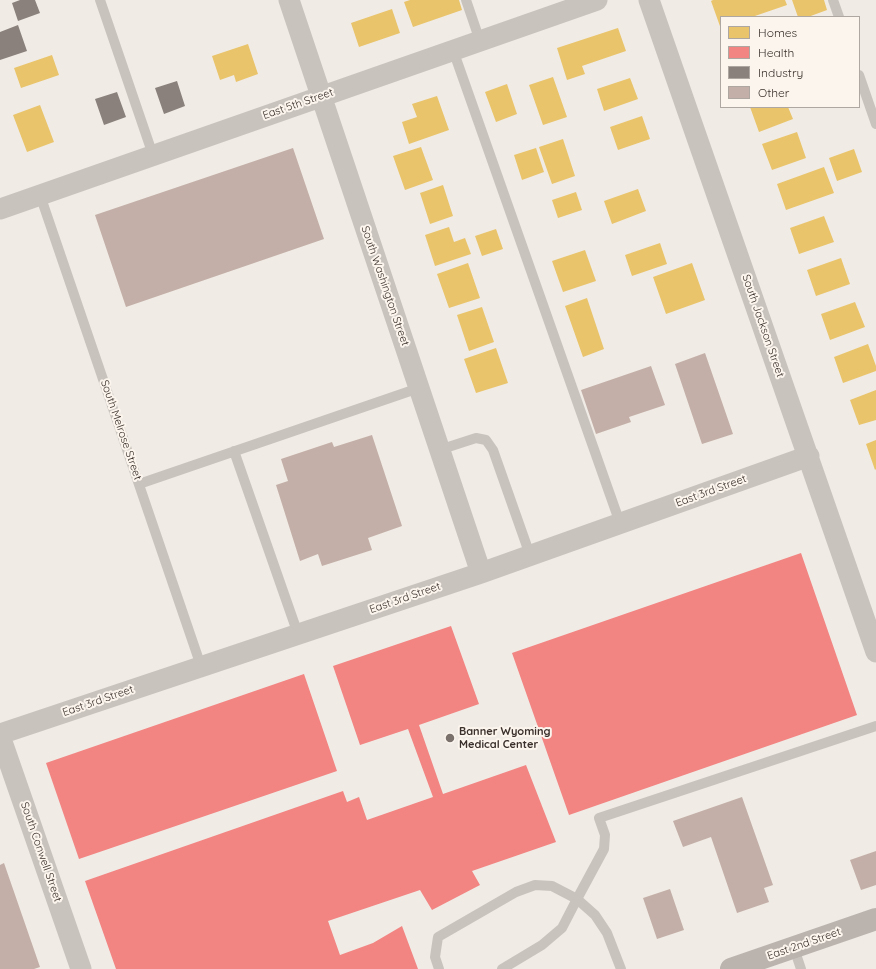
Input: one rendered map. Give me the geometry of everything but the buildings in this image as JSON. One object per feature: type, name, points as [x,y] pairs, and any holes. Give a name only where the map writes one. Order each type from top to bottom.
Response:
[{"type":"main road","name":"East 2nd Street","points":[[731,969],[876,919]]},
{"type":"street","name":"South Washington Street","points":[[289,0],[481,573]]},
{"type":"street","name":"East 5th Street","points":[[0,208],[597,0]]},
{"type":"street","name":"South Jackson Street","points":[[649,0],[876,652]]},
{"type":"street","name":"East 3rd Street","points":[[0,735],[201,666],[481,573],[809,456]]},
{"type":"street","name":"South Conwell Street","points":[[0,735],[81,969]]},
{"type":"lane","points":[[100,0],[153,155]]},
{"type":"lane","points":[[466,0],[480,41]]},
{"type":"lane","points":[[833,0],[839,16]]},
{"type":"lane","points":[[453,50],[620,523]]},
{"type":"lane","points":[[860,78],[876,124]]},
{"type":"lane","name":"South Melrose Street","points":[[40,195],[201,666]]},
{"type":"lane","points":[[139,484],[418,388]]},
{"type":"lane","points":[[439,450],[476,438],[486,440],[493,450],[530,555]]},
{"type":"lane","points":[[234,451],[298,634]]},
{"type":"lane","points":[[502,969],[542,945],[562,928],[604,849],[605,835],[599,818],[876,726]]},
{"type":"lane","points":[[439,969],[435,957],[438,937],[516,892],[535,885],[552,886],[577,900],[595,915],[607,933],[621,969]]},
{"type":"lane","points":[[794,948],[802,969]]},
{"type":"place","name":"Banner Wyoming Medical Center","points":[[450,738]]}]
